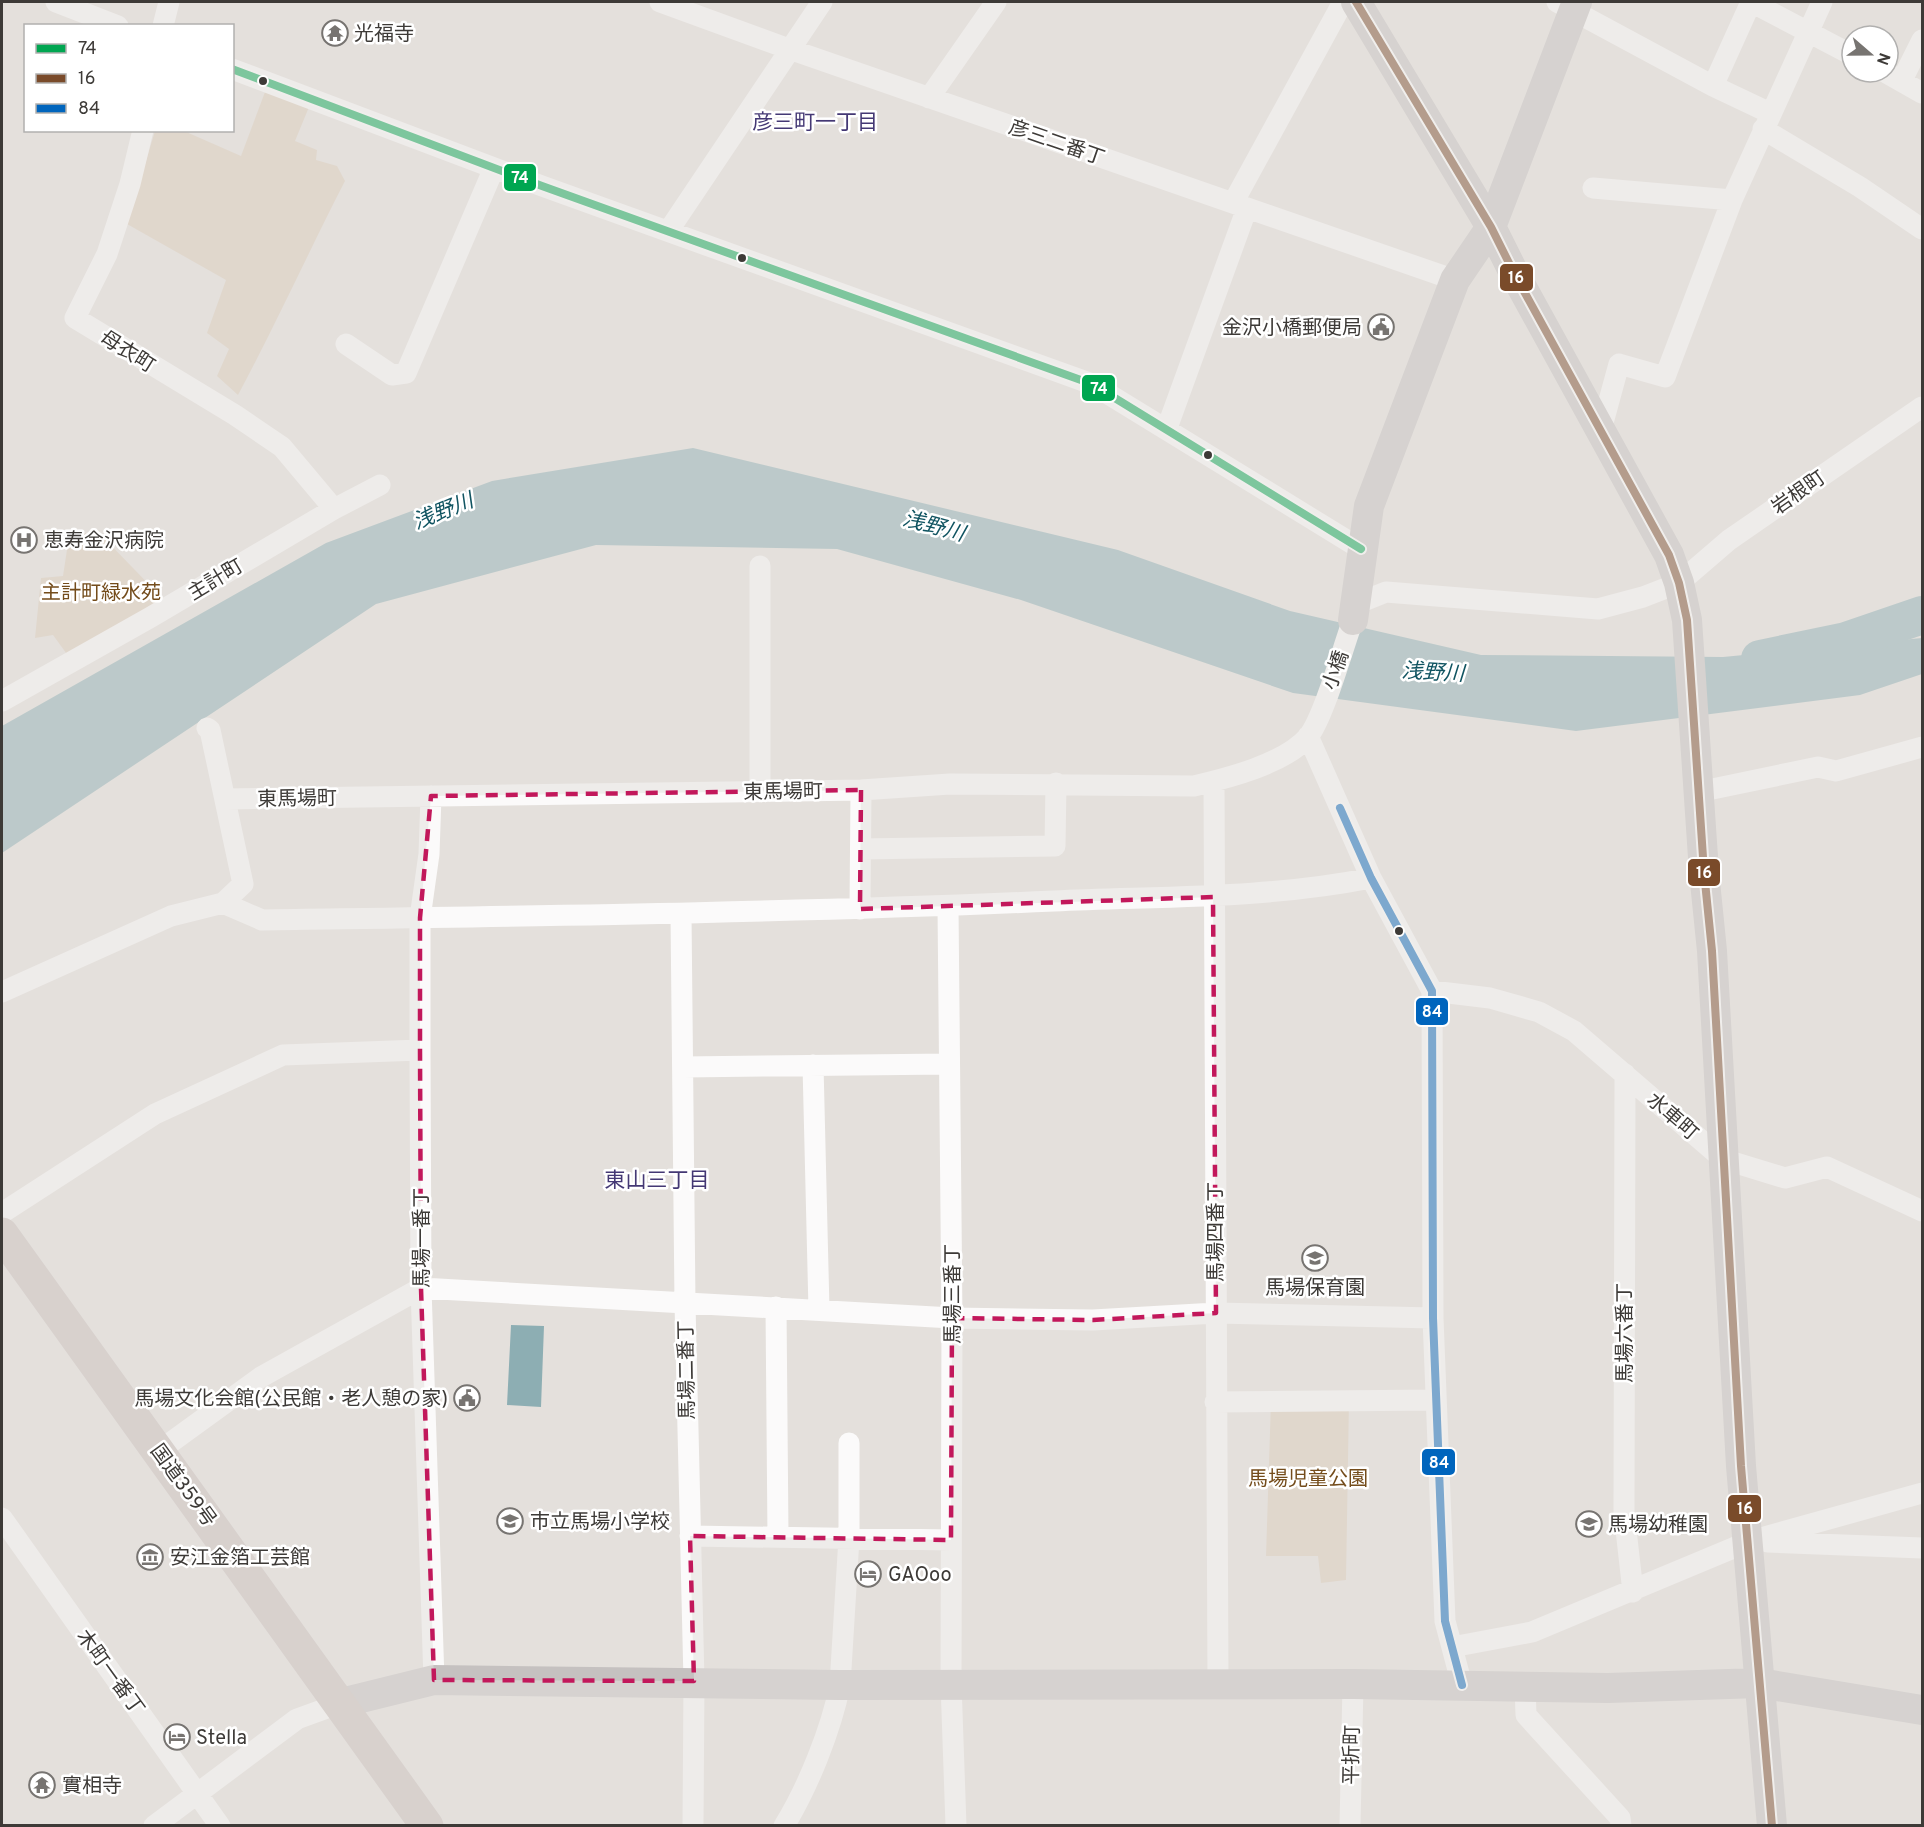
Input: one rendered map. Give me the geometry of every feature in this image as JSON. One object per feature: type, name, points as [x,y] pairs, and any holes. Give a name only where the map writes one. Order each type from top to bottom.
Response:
[{"type":"highway","name":"国道359号","points":[[2,1234],[428,1826]]},
{"type":"street","points":[[56,2],[113,24]]},
{"type":"street","points":[[164,24],[169,2]]},
{"type":"street","name":"彦三二番丁","points":[[660,2],[929,98],[1455,280]]},
{"type":"street","points":[[669,230],[822,2]]},
{"type":"street","points":[[929,98],[996,2]]},
{"type":"street","points":[[1167,428],[1240,206],[1343,2]]},
{"type":"street","points":[[1356,2],[1491,227],[1669,555],[1688,620],[1698,792],[1712,951],[1741,1466],[1750,1541],[1759,1683],[1772,1826]]},
{"type":"street","points":[[1713,86],[1751,2],[1840,49]]},
{"type":"street","points":[[1600,430],[1619,364],[1665,377],[1732,200],[1822,2]]},
{"type":"street","points":[[1355,612],[1361,549],[1369,506],[1455,280],[1491,227],[1569,5],[1713,86],[1923,229]]},
{"type":"street","points":[[1900,68],[1923,40]]},
{"type":"street","points":[[234,70],[494,168],[1092,384],[1361,549]]},
{"type":"street","points":[[1900,80],[1923,93]]},
{"type":"street","name":"母衣町","points":[[143,132],[130,184],[106,257],[75,318],[235,415],[282,447],[334,509]]},
{"type":"street","points":[[346,344],[392,375],[406,373],[494,168]]},
{"type":"street","points":[[1593,188],[1732,200]]},
{"type":"street","name":"岩根町","points":[[1355,612],[1386,592],[1598,609],[1643,597],[1679,583],[1729,540],[1923,407]]},
{"type":"street","name":"主計町","points":[[2,701],[151,617],[334,509],[380,485]]},
{"type":"street","points":[[760,566],[760,792]]},
{"type":"street","name":"小橋","points":[[1313,728],[1355,612]]},
{"type":"street","points":[[2,992],[171,916],[223,903],[243,884],[227,799],[210,730],[207,728]]},
{"type":"street","points":[[1313,728],[1371,878],[1432,991],[1433,1318],[1445,1621],[1462,1685]]},
{"type":"street","name":"東馬場町","points":[[227,799],[861,790],[950,784],[1056,783],[1194,786],[1226,779],[1291,752],[1313,728]]},
{"type":"street","points":[[1698,792],[1818,768],[1836,771],[1923,747]]},
{"type":"street","name":"馬場四番丁","points":[[1214,781],[1215,1402],[1219,1500],[1218,1684]]},
{"type":"street","points":[[861,849],[1055,846],[1056,783]]},
{"type":"street","points":[[860,909],[861,790]]},
{"type":"street","name":"馬場一番丁","points":[[431,796],[429,854],[420,918],[420,1050],[421,1287],[434,1680]]},
{"type":"street","points":[[223,903],[262,920],[681,914],[948,906],[1057,900],[1213,897],[1318,888],[1371,878]]},
{"type":"street","name":"馬場三番丁","points":[[948,906],[952,1318],[951,1683],[956,1826]]},
{"type":"street","name":"馬場二番丁","points":[[681,914],[685,1304],[694,1681],[693,1826]]},
{"type":"street","name":"水車町","points":[[1432,991],[1490,998],[1539,1012],[1574,1031],[1722,1159],[1785,1178],[1827,1167],[1923,1212]]},
{"type":"street","points":[[2,1214],[155,1114],[283,1055],[420,1050]]},
{"type":"street","points":[[683,1067],[949,1064]]},
{"type":"street","points":[[813,1065],[819,1310]]},
{"type":"street","name":"馬場六番丁","points":[[1625,1074],[1624,1512],[1633,1592]]},
{"type":"street","points":[[159,1451],[261,1377],[421,1287],[952,1318],[1093,1320],[1216,1313],[1433,1318]]},
{"type":"street","points":[[776,1307],[778,1537]]},
{"type":"street","points":[[1215,1402],[1436,1400]]},
{"type":"street","points":[[784,1826],[795,1807],[836,1708],[840,1685],[849,1538],[849,1443]]},
{"type":"street","points":[[1452,1647],[1532,1632],[1633,1592],[1750,1541],[1923,1493]]},
{"type":"street","name":"木町一番丁","points":[[2,1518],[220,1826]]},
{"type":"street","points":[[690,1536],[951,1540]]},
{"type":"street","points":[[1750,1541],[1923,1548]]},
{"type":"street","points":[[154,1826],[297,1719],[341,1703],[434,1680],[694,1681],[840,1685],[1353,1684],[1608,1688],[1759,1683],[1923,1710]]},
{"type":"street","name":"平折町","points":[[1350,1826],[1353,1684]]},
{"type":"street","points":[[1525,1686],[1526,1715],[1620,1818],[1621,1826]]},
{"type":"highlighted area","points":[[861,790],[860,909],[1213,897],[1216,1313],[1093,1320],[952,1318],[951,1540],[690,1536],[694,1681],[434,1680],[421,1288],[420,1050],[420,918],[431,796]]},
{"type":"green space","points":[[265,92],[309,107],[295,141],[317,150],[316,160],[337,166],[345,181],[238,395],[217,376],[229,349],[207,333],[226,280],[127,224],[155,132],[186,132],[241,156]]},
{"type":"green space","name":"主計町緑水苑","points":[[70,530],[103,537],[164,600],[69,657],[53,635],[35,638],[41,578],[63,576]]},
{"type":"green space","name":"馬場児童公園","points":[[1349,1400],[1346,1580],[1321,1583],[1318,1556],[1266,1556],[1271,1401]]},
{"type":"water","points":[[693,448],[1118,550],[1290,611],[1481,655],[1723,657],[1922,638],[1922,674],[1860,695],[1576,731],[1293,693],[1021,600],[837,549],[596,545],[376,604],[2,853],[2,726],[326,543],[492,481]]},
{"type":"water","points":[[511,1325],[544,1326],[541,1407],[507,1405]]},
{"type":"waterway","name":"浅野川","points":[[1760,659],[1846,641],[1922,615]]},
{"type":"transit line","name":"16","points":[[1356,2],[1491,227],[1669,555],[1679,583],[1687,620],[1704,872],[1712,951],[1741,1466],[1772,1826]]},
{"type":"transit line","name":"74","points":[[234,70],[542,186],[1092,384],[1361,549]]},
{"type":"transit line","name":"84","points":[[1340,808],[1371,878],[1432,991],[1433,1318],[1445,1621],[1462,1685]]},
{"type":"place","name":"光福寺","points":[[335,33]]},
{"type":"place","name":"金沢小橋郵便局","points":[[1381,327]]},
{"type":"place","name":"恵寿金沢病院","points":[[24,540]]},
{"type":"place","name":"馬場保育園","points":[[1315,1258]]},
{"type":"place","name":"馬場文化会館(公民館・老人憩の家)","points":[[467,1398]]},
{"type":"place","name":"市立馬場小学校","points":[[510,1521]]},
{"type":"place","name":"馬場幼稚園","points":[[1589,1524]]},
{"type":"place","name":"安江金箔工芸館","points":[[150,1557]]},
{"type":"place","name":"GAOoo","points":[[868,1574]]},
{"type":"place","name":"Stella","points":[[177,1737]]},
{"type":"place","name":"實相寺","points":[[42,1785]]},
{"type":"district","name":"彦三町一丁目","points":[[815,122]]},
{"type":"district","name":"東山三丁目","points":[[657,1180]]}]
